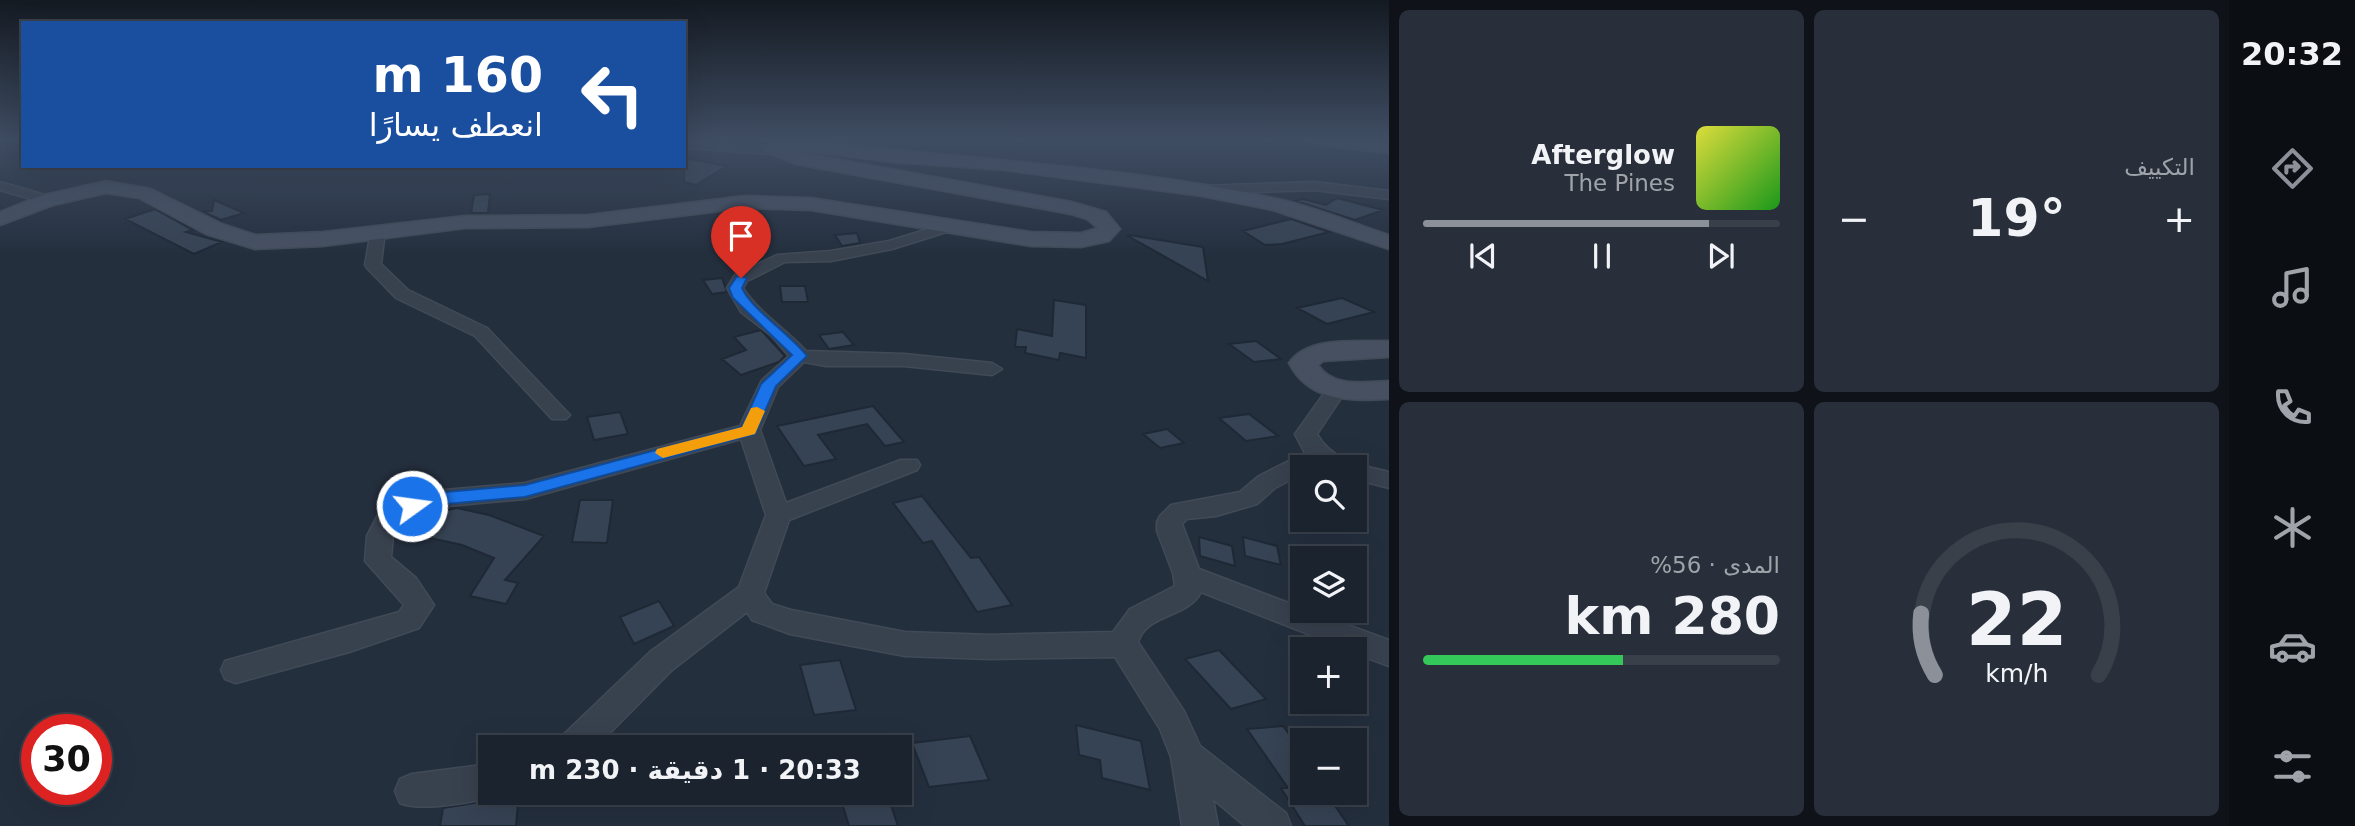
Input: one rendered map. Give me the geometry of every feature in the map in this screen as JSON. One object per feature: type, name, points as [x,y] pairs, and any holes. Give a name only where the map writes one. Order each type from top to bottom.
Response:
[{"type":"street","points":[[0,219],[47,200],[94,189],[144,193],[214,229],[255,242],[280,243],[500,220],[588,221],[745,202],[811,204],[1060,240],[1101,236],[1109,229],[1105,221],[1094,214],[1072,208],[900,178]]},
{"type":"street","points":[[1105,178],[1202,190],[1278,205],[1389,242]]},
{"type":"street","points":[[1202,190],[1314,186],[1389,195]]},
{"type":"street","points":[[0,187],[47,200]]},
{"type":"street","points":[[951,226],[892,245],[831,256],[782,258],[741,278],[735,288],[739,298],[778,332],[800,356],[825,360],[904,360],[992,369]]},
{"type":"street","points":[[378,231],[373,265],[402,294],[481,332],[559,415]]},
{"type":"street","points":[[1389,349],[1322,353],[1305,359],[1303,363],[1312,378],[1337,389],[1389,390]]},
{"type":"street","points":[[586,735],[661,661],[750,594],[778,515],[749,430],[769,384],[800,356]]},
{"type":"street","points":[[1317,455],[1306,434],[1337,389]]},
{"type":"street","points":[[236,670],[349,640],[409,620],[420,605],[406,586],[378,561],[380,536],[391,513],[434,499],[525,491],[749,430]]},
{"type":"street","points":[[778,515],[909,465]]},
{"type":"street","points":[[1200,826],[1188,757],[1173,721],[1123,645],[1127,626],[1141,615],[1172,604],[1188,592],[1190,577],[1169,536],[1169,522],[1180,511],[1216,507],[1248,498],[1267,482],[1290,470]]},
{"type":"street","points":[[1367,474],[1389,480]]},
{"type":"street","points":[[1190,577],[1389,653]]},
{"type":"street","points":[[750,594],[762,612],[790,622],[905,644],[990,647],[1123,645]]},
{"type":"street","points":[[1188,757],[1273,826]]},
{"type":"street","points":[[412,790],[478,782]]},
{"type":"building","points":[[684,178],[708,178],[696,185],[684,182]]},
{"type":"building","points":[[490,194],[488,213],[471,213],[474,195]]},
{"type":"building","points":[[1337,198],[1383,210],[1355,220],[1296,201],[1303,199],[1326,205]]},
{"type":"building","points":[[214,200],[244,213],[221,220],[202,211],[212,211]]},
{"type":"building","points":[[155,209],[193,230],[186,232],[222,242],[194,254],[125,219]]},
{"type":"building","points":[[1291,219],[1329,232],[1282,244],[1265,245],[1243,231]]},
{"type":"building","points":[[857,233],[860,243],[842,246],[835,235]]},
{"type":"building","points":[[1128,236],[1203,247],[1208,281]]},
{"type":"building","points":[[722,278],[727,292],[712,294],[703,280]]},
{"type":"building","points":[[780,286],[805,286],[808,302],[782,302]]},
{"type":"building","points":[[1342,298],[1374,312],[1327,324],[1297,308]]},
{"type":"building","points":[[1054,300],[1086,305],[1086,358],[1060,353],[1059,360],[1025,353],[1026,347],[1015,347],[1017,329],[1052,336]]},
{"type":"building","points":[[761,330],[785,356],[779,362],[741,375],[722,359],[746,350],[734,337]]},
{"type":"building","points":[[843,332],[854,345],[829,349],[819,335]]},
{"type":"building","points":[[1256,341],[1281,359],[1254,362],[1229,344]]},
{"type":"building","points":[[873,406],[904,442],[885,446],[867,424],[818,435],[836,459],[804,466],[777,426]]},
{"type":"building","points":[[620,412],[628,434],[594,440],[587,417]]},
{"type":"building","points":[[1249,414],[1278,436],[1246,441],[1219,418]]},
{"type":"building","points":[[1167,429],[1184,443],[1160,448],[1143,434]]},
{"type":"building","points":[[922,496],[971,558],[979,557],[1012,605],[977,612],[932,541],[923,543],[893,503]]},
{"type":"building","points":[[580,500],[613,500],[607,543],[572,542]]},
{"type":"building","points":[[457,508],[489,515],[544,536],[505,580],[518,583],[506,604],[470,596],[494,558],[462,545],[408,533],[422,515]]},
{"type":"building","points":[[1199,537],[1232,546],[1235,566],[1200,556]]},
{"type":"building","points":[[1243,537],[1277,546],[1281,565],[1245,556]]},
{"type":"building","points":[[659,601],[674,626],[634,644],[620,617]]},
{"type":"building","points":[[1219,650],[1266,699],[1231,709],[1185,659]]},
{"type":"building","points":[[840,660],[856,710],[814,715],[800,665]]},
{"type":"building","points":[[1076,725],[1141,741],[1150,790],[1102,778],[1100,760],[1079,755]]},
{"type":"building","points":[[1283,726],[1290,736],[1290,802],[1281,788],[1288,788],[1247,729]]},
{"type":"building","points":[[970,736],[989,780],[929,787],[912,743]]},
{"type":"building","points":[[478,802],[478,805],[518,805],[516,826],[440,826],[443,808]]},
{"type":"building","points":[[843,805],[891,805],[898,826],[849,826]]},
{"type":"building","points":[[1292,805],[1334,805],[1349,826],[1305,826]]},
{"type":"slow traffic","points":[[663,453],[749,430],[757,411]]},
{"type":"route","points":[[412,506],[434,499],[525,491],[749,430],[769,384],[800,356],[778,332],[739,298],[735,288],[741,278]]}]
